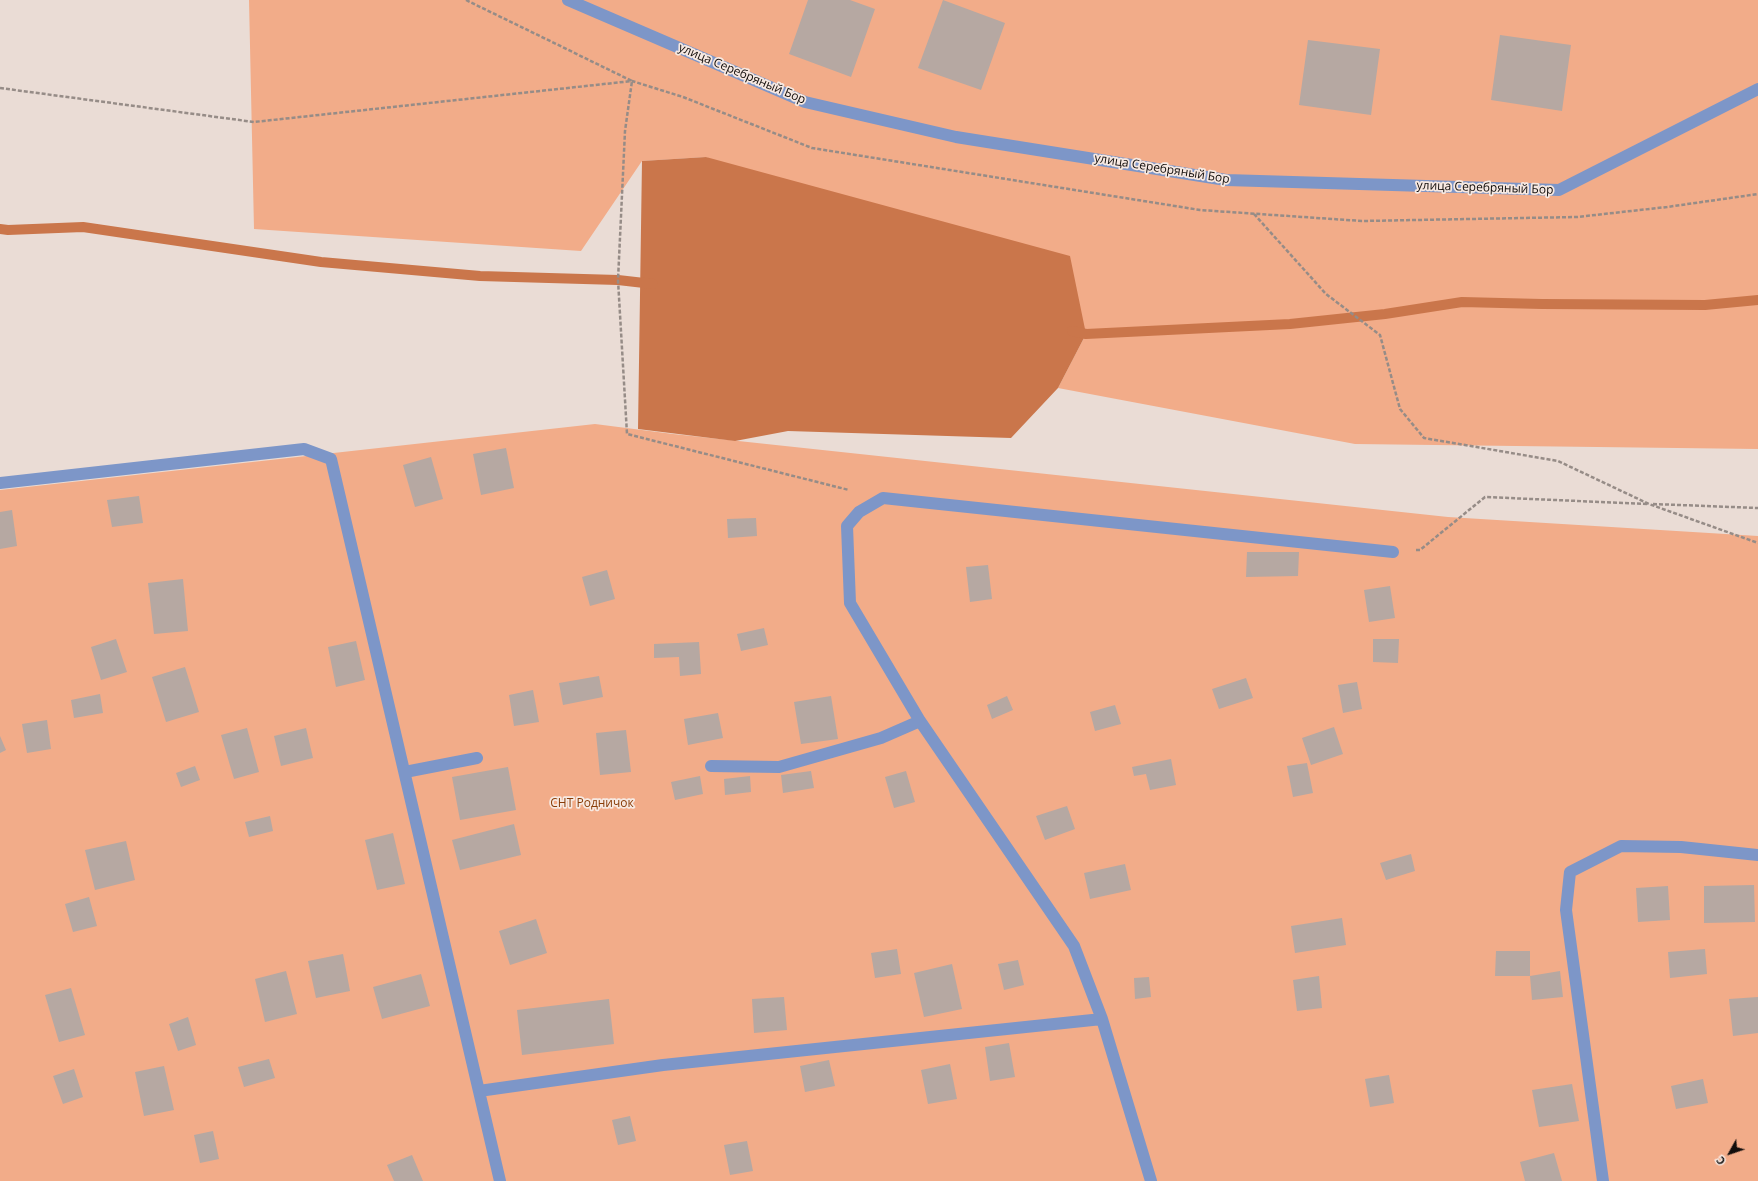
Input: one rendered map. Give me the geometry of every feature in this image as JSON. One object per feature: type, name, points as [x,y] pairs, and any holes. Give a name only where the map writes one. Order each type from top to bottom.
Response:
[{"type":"street","name":"улица Серебряный Бор","points":[[568,0],[805,102],[956,137],[1226,180],[1559,190],[1758,89]]},
{"type":"street","points":[[0,483],[304,449],[331,460],[500,1181]]},
{"type":"street","points":[[1151,1181],[1102,1018],[1074,946],[920,721],[850,603],[847,526],[859,512],[883,498],[1393,552]]},
{"type":"street","points":[[711,766],[779,767],[881,738],[920,721]]},
{"type":"street","points":[[405,772],[477,758]]},
{"type":"street","points":[[1603,1181],[1566,910],[1570,872],[1621,846],[1681,847],[1758,855]]},
{"type":"street","points":[[479,1091],[663,1066],[1102,1018]]},
{"type":"path","points":[[466,0],[632,81],[683,97],[812,148],[1200,210],[1362,221],[1577,217],[1667,207],[1758,194]]},
{"type":"path","points":[[0,88],[254,122],[632,81]]},
{"type":"path","points":[[632,81],[626,131],[618,280],[627,434],[883,498]]},
{"type":"path","points":[[1254,214],[1326,294],[1380,335],[1400,409],[1424,438],[1558,461],[1649,504],[1758,543]]},
{"type":"path","points":[[1393,552],[1420,550],[1485,497],[1758,508]]},
{"type":"green space","points":[[249,0],[1758,0],[1758,449],[1355,444],[1058,388],[1086,334],[706,157],[642,161],[581,251],[254,229]]},
{"type":"green space","name":"СНТ Родничок","points":[[595,424],[673,434],[1448,517],[1758,536],[1758,1181],[0,1181],[0,490]]},
{"type":"shaded area","points":[[706,157],[1070,256],[1086,334],[1058,388],[1011,438],[788,431],[735,441],[638,429],[642,161]]},
{"type":"building","points":[[808,0],[850,0],[875,9],[851,77],[789,54]]},
{"type":"building","points":[[943,0],[1005,23],[981,90],[918,68]]},
{"type":"building","points":[[1500,35],[1571,45],[1562,111],[1491,100]]},
{"type":"building","points":[[1308,40],[1380,49],[1371,115],[1299,105]]},
{"type":"building","points":[[506,448],[514,488],[481,495],[473,454]]},
{"type":"building","points":[[431,457],[443,499],[415,507],[403,465]]},
{"type":"building","points":[[139,496],[143,523],[112,527],[107,500]]},
{"type":"building","points":[[12,510],[17,546],[0,549],[0,512]]},
{"type":"building","points":[[756,518],[757,536],[728,538],[727,519]]},
{"type":"building","points":[[1247,552],[1299,552],[1298,576],[1246,577]]},
{"type":"building","points":[[988,565],[992,599],[970,602],[966,567]]},
{"type":"building","points":[[607,570],[615,599],[590,606],[582,577]]},
{"type":"building","points":[[183,579],[188,631],[154,634],[148,583]]},
{"type":"building","points":[[1390,586],[1395,618],[1369,622],[1364,590]]},
{"type":"building","points":[[764,628],[768,645],[741,651],[737,634]]},
{"type":"building","points":[[116,639],[127,672],[101,680],[91,647]]},
{"type":"building","points":[[1373,639],[1399,639],[1398,663],[1373,662]]},
{"type":"building","points":[[356,641],[365,680],[336,687],[328,647]]},
{"type":"building","points":[[699,642],[701,674],[680,676],[679,657],[654,658],[654,644]]},
{"type":"building","points":[[185,667],[199,712],[166,722],[152,677]]},
{"type":"building","points":[[599,676],[603,697],[563,705],[559,683]]},
{"type":"building","points":[[1246,678],[1253,698],[1219,709],[1212,689]]},
{"type":"building","points":[[1357,682],[1362,709],[1343,713],[1338,685]]},
{"type":"building","points":[[533,690],[539,722],[514,726],[509,695]]},
{"type":"building","points":[[100,694],[103,713],[74,718],[71,700]]},
{"type":"building","points":[[831,696],[838,739],[801,744],[794,702]]},
{"type":"building","points":[[1007,696],[1013,710],[992,719],[987,705]]},
{"type":"building","points":[[1115,705],[1121,724],[1095,731],[1090,712]]},
{"type":"building","points":[[718,713],[723,738],[688,745],[684,719]]},
{"type":"building","points":[[47,720],[51,749],[27,753],[22,724]]},
{"type":"building","points":[[1334,727],[1343,754],[1311,765],[1302,738]]},
{"type":"building","points":[[247,728],[259,772],[234,779],[221,735]]},
{"type":"building","points":[[306,728],[313,758],[281,766],[274,736]]},
{"type":"building","points":[[626,730],[631,772],[600,775],[596,733]]},
{"type":"building","points":[[0,736],[6,750],[0,753]]},
{"type":"building","points":[[1171,759],[1176,785],[1150,790],[1146,774],[1134,776],[1132,767]]},
{"type":"building","points":[[1307,763],[1313,793],[1293,797],[1287,766]]},
{"type":"building","points":[[195,766],[200,780],[181,787],[176,773]]},
{"type":"building","points":[[508,767],[516,810],[460,820],[452,777]]},
{"type":"building","points":[[811,771],[814,788],[783,793],[781,775]]},
{"type":"building","points":[[906,771],[915,802],[894,808],[885,777]]},
{"type":"building","points":[[700,776],[703,794],[675,800],[671,782]]},
{"type":"building","points":[[750,776],[751,792],[725,795],[724,779]]},
{"type":"building","points":[[1067,806],[1075,829],[1045,840],[1036,816]]},
{"type":"building","points":[[270,816],[273,831],[249,837],[245,822]]},
{"type":"building","points":[[514,824],[521,855],[460,870],[452,840]]},
{"type":"building","points":[[393,833],[405,884],[377,890],[365,840]]},
{"type":"building","points":[[126,841],[135,880],[95,890],[85,850]]},
{"type":"building","points":[[1411,854],[1415,871],[1386,880],[1380,863]]},
{"type":"building","points":[[1125,864],[1131,890],[1090,899],[1084,873]]},
{"type":"building","points":[[1754,885],[1755,922],[1704,923],[1704,886]]},
{"type":"building","points":[[1668,886],[1670,920],[1638,922],[1636,888]]},
{"type":"building","points":[[89,897],[97,926],[73,932],[65,904]]},
{"type":"building","points":[[1342,918],[1346,945],[1295,953],[1291,926]]},
{"type":"building","points":[[536,919],[547,953],[510,965],[499,931]]},
{"type":"building","points":[[897,949],[901,974],[875,978],[871,953]]},
{"type":"building","points":[[1705,949],[1707,974],[1670,978],[1668,952]]},
{"type":"building","points":[[1496,951],[1530,951],[1530,976],[1495,976]]},
{"type":"building","points":[[343,954],[350,991],[316,998],[308,961]]},
{"type":"building","points":[[1018,960],[1024,985],[1004,990],[998,964]]},
{"type":"building","points":[[952,964],[962,1009],[924,1017],[914,973]]},
{"type":"building","points":[[286,971],[297,1014],[265,1022],[255,979]]},
{"type":"building","points":[[1560,971],[1563,997],[1532,1000],[1530,976]]},
{"type":"building","points":[[421,974],[430,1006],[382,1019],[373,987]]},
{"type":"building","points":[[1319,976],[1322,1008],[1297,1011],[1293,980]]},
{"type":"building","points":[[1149,977],[1151,997],[1135,999],[1134,978]]},
{"type":"building","points":[[71,988],[85,1035],[59,1042],[45,995]]},
{"type":"building","points":[[784,997],[787,1030],[754,1033],[752,999]]},
{"type":"building","points":[[1758,997],[1758,1033],[1733,1036],[1729,999]]},
{"type":"building","points":[[609,999],[614,1044],[522,1055],[517,1010]]},
{"type":"building","points":[[188,1017],[196,1045],[178,1051],[169,1024]]},
{"type":"building","points":[[1009,1043],[1015,1077],[990,1081],[985,1047]]},
{"type":"building","points":[[269,1059],[275,1078],[244,1087],[238,1067]]},
{"type":"building","points":[[829,1060],[835,1086],[805,1092],[800,1066]]},
{"type":"building","points":[[950,1064],[957,1099],[928,1104],[921,1070]]},
{"type":"building","points":[[164,1066],[174,1110],[144,1116],[135,1072]]},
{"type":"building","points":[[74,1069],[83,1097],[63,1104],[53,1076]]},
{"type":"building","points":[[1389,1075],[1394,1103],[1370,1107],[1365,1079]]},
{"type":"building","points":[[1703,1079],[1708,1103],[1676,1109],[1671,1086]]},
{"type":"building","points":[[1572,1084],[1579,1121],[1539,1127],[1532,1090]]},
{"type":"building","points":[[630,1116],[636,1141],[618,1145],[612,1120]]},
{"type":"building","points":[[213,1131],[219,1159],[200,1163],[194,1135]]},
{"type":"building","points":[[747,1141],[753,1171],[730,1175],[724,1145]]},
{"type":"building","points":[[1554,1153],[1562,1181],[1525,1181],[1520,1162]]},
{"type":"building","points":[[412,1155],[423,1181],[394,1181],[387,1165]]},
{"type":"waterway","points":[[0,229],[83,227],[321,262],[480,276],[618,280],[653,284]]},
{"type":"waterway","points":[[1072,331],[1086,334],[1290,324],[1385,314],[1462,302],[1705,305],[1758,300]]}]
